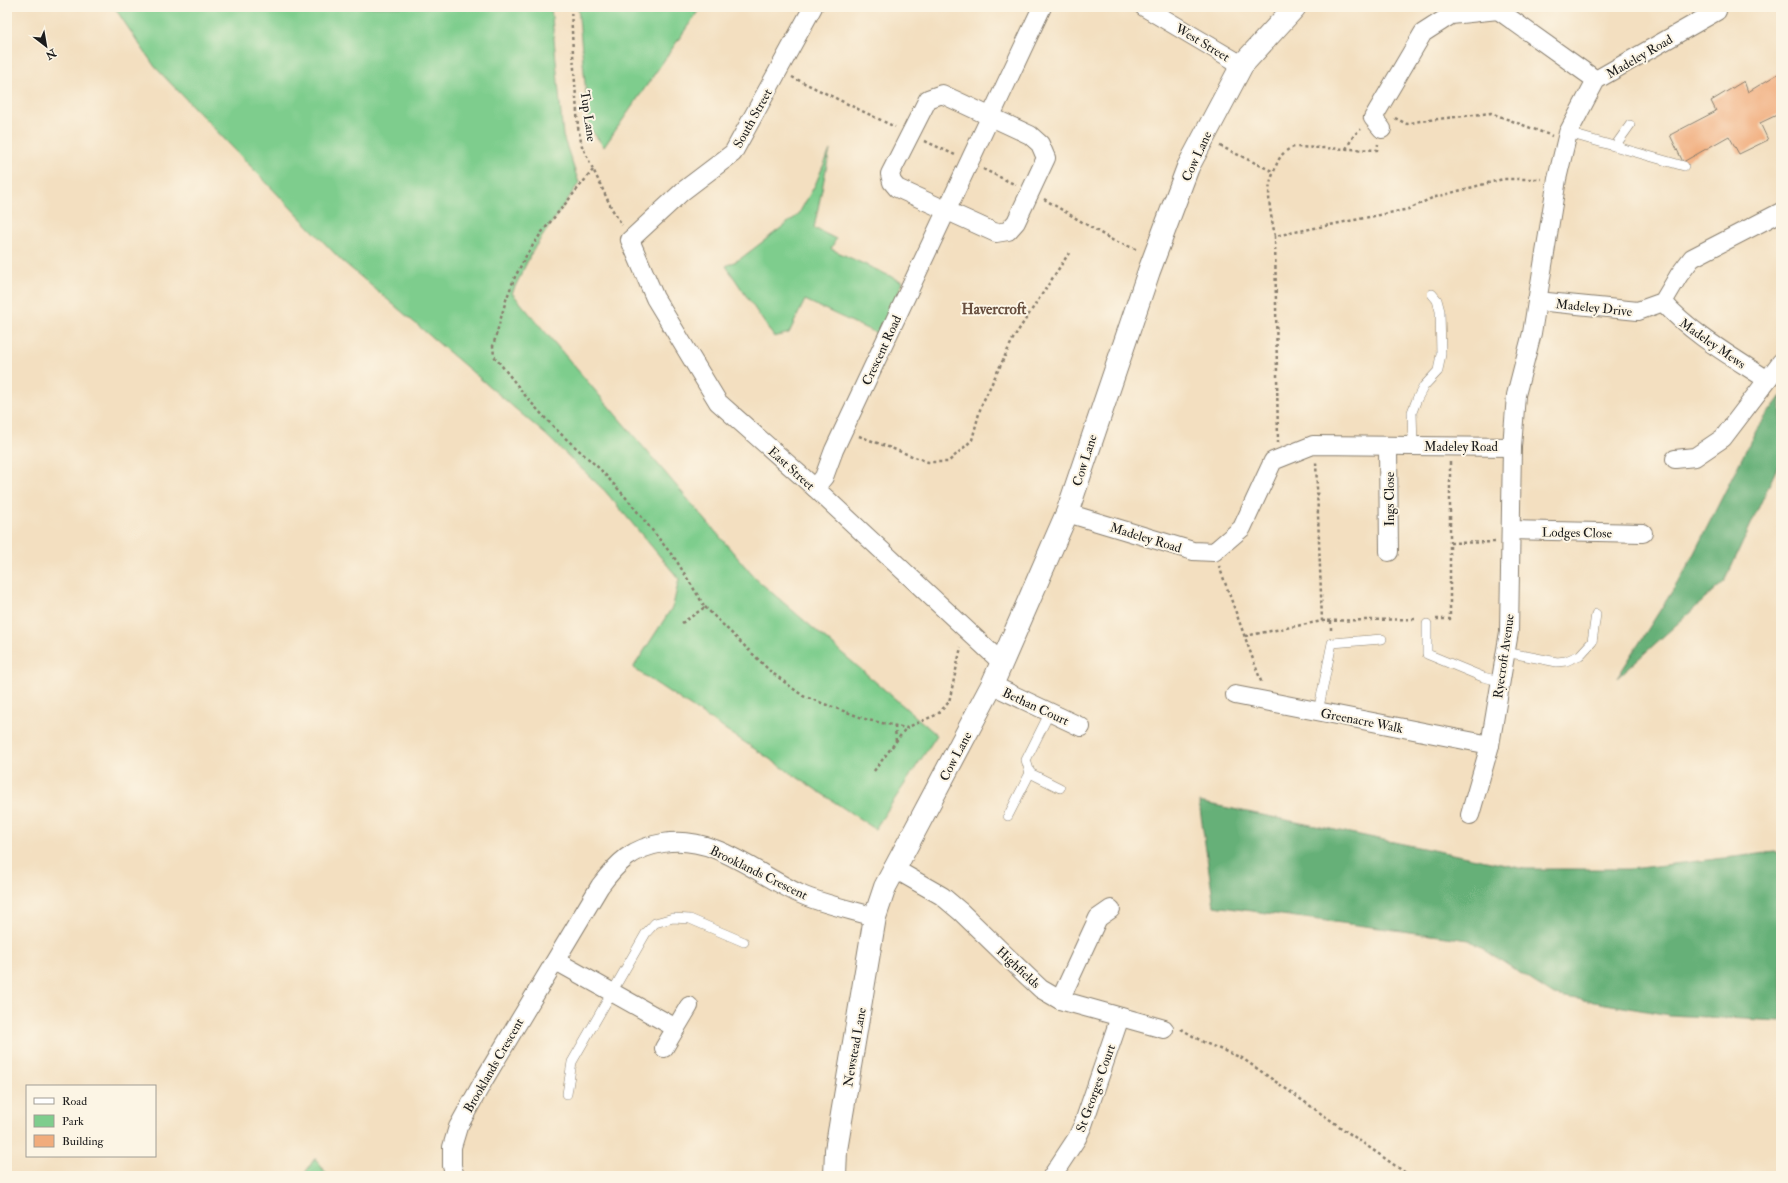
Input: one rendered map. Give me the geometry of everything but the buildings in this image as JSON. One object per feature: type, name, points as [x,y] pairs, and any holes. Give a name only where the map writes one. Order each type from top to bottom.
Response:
[{"type":"main road","name":"Cow Lane","points":[[875,918],[893,868],[992,685],[1067,513],[1149,271],[1188,167],[1242,65],[1295,7]]},
{"type":"main road","name":"Newstead Lane","points":[[835,1176],[836,1150],[875,918]]},
{"type":"street","name":"South Street","points":[[630,240],[683,191],[733,153],[813,7]]},
{"type":"street","name":"Crescent Road","points":[[814,488],[824,477],[843,430],[1042,7]]},
{"type":"street","name":"West Street","points":[[1144,7],[1242,65]]},
{"type":"street","name":"Madeley Road","points":[[1278,459],[1316,445],[1512,447],[1516,395],[1532,333],[1557,179],[1567,136],[1596,80],[1719,8]]},
{"type":"street","points":[[1378,119],[1423,33],[1451,15],[1498,10],[1596,80]]},
{"type":"street","points":[[942,94],[991,117],[1030,135],[1040,144],[1046,158],[1016,222],[1008,231],[996,233],[897,188],[892,182],[890,174],[928,99],[942,94]]},
{"type":"street","points":[[1664,302],[1679,275],[1692,258],[1781,212]]},
{"type":"street","name":"East Street","points":[[630,240],[655,298],[718,402],[814,488],[1001,662]]},
{"type":"street","name":"Madeley Drive","points":[[1537,301],[1638,311],[1664,302]]},
{"type":"street","name":"Madeley Mews","points":[[1664,302],[1675,315],[1715,345],[1766,379]]},
{"type":"street","points":[[1675,459],[1695,457],[1723,438],[1766,379],[1781,362]]},
{"type":"street","name":"Ings Close","points":[[1388,446],[1388,555]]},
{"type":"street","name":"Ryecroft Avenue","points":[[1470,815],[1490,745],[1509,632],[1512,447]]},
{"type":"street","points":[[1214,552],[1242,528],[1273,461],[1278,459]]},
{"type":"street","name":"Madeley Road","points":[[1067,513],[1193,551],[1214,552]]},
{"type":"street","name":"Lodges Close","points":[[1511,536],[1643,533]]},
{"type":"street","name":"Bethan Court","points":[[992,685],[1081,727]]},
{"type":"street","name":"Greenacre Walk","points":[[1231,695],[1490,745]]},
{"type":"street","name":"Brooklands Crescent","points":[[455,1176],[452,1166],[452,1147],[458,1127],[485,1078],[600,886],[615,867],[632,853],[653,845],[672,842],[687,841],[704,845],[737,860],[800,894],[875,918]]},
{"type":"street","name":"Highfields","points":[[893,868],[942,896],[961,912],[1025,974],[1060,1000],[1164,1029]]},
{"type":"street","points":[[1060,1000],[1098,918],[1111,909]]},
{"type":"street","points":[[556,961],[676,1028]]},
{"type":"street","points":[[664,1048],[689,1006]]},
{"type":"street","name":"St Georges Court","points":[[1052,1176],[1077,1138],[1083,1125],[1120,1017]]},
{"type":"lane","points":[[1615,146],[1630,125]]},
{"type":"lane","points":[[1567,136],[1615,146],[1684,166]]},
{"type":"lane","points":[[1412,446],[1412,412],[1417,398],[1424,386],[1438,371],[1441,354],[1440,311],[1437,300],[1432,294]]},
{"type":"lane","points":[[1505,652],[1557,662],[1566,661],[1580,655],[1592,642],[1596,614]]},
{"type":"lane","points":[[1430,621],[1427,654],[1483,677],[1500,681]]},
{"type":"lane","points":[[1318,712],[1332,643],[1382,639]]},
{"type":"lane","points":[[1008,816],[1030,773],[1026,760],[1050,712]]},
{"type":"lane","points":[[1030,773],[1060,788]]},
{"type":"lane","points":[[567,1094],[572,1062],[646,933],[655,923],[673,918],[690,919],[744,942]]},
{"type":"path","name":"Tup Lane","points":[[571,7],[578,127],[582,146],[612,209],[630,240]]},
{"type":"path","points":[[1346,150],[1354,135],[1378,119],[1407,124],[1420,120],[1491,114],[1552,136],[1567,136]]},
{"type":"path","points":[[1278,459],[1275,236],[1270,203],[1270,184],[1284,152],[1289,148],[1377,150],[1378,119]]},
{"type":"path","points":[[1203,139],[1274,172]]},
{"type":"path","points":[[593,170],[542,232],[527,254],[514,279],[506,300],[493,346],[494,356],[546,419],[600,469],[628,500],[676,560],[705,607],[770,671],[803,696],[868,720],[906,728]]},
{"type":"path","points":[[1275,236],[1408,209],[1432,198],[1503,179],[1557,179]]},
{"type":"path","points":[[843,430],[928,462],[948,462],[972,440],[981,406],[1014,337],[1070,253]]},
{"type":"path","points":[[1316,445],[1322,621]]},
{"type":"path","points":[[1430,621],[1450,619],[1450,446]]},
{"type":"path","points":[[1450,543],[1511,536]]},
{"type":"path","points":[[1214,552],[1269,702]]},
{"type":"path","points":[[682,623],[705,607]]},
{"type":"path","points":[[1245,636],[1322,621],[1418,619]]},
{"type":"path","points":[[874,771],[906,728],[938,714],[949,702],[962,643]]},
{"type":"path","points":[[895,726],[896,742]]},
{"type":"path","points":[[1164,1029],[1171,1023],[1205,1043],[1242,1058],[1410,1176]]},
{"type":"green space","points":[[114,7],[551,7],[563,136],[579,183],[533,250],[512,293],[755,578],[937,735],[875,829],[633,668],[673,606],[679,579],[605,491],[545,434],[340,259],[155,67]]},
{"type":"green space","points":[[578,7],[701,7],[604,147],[589,127]]},
{"type":"green space","points":[[830,150],[814,228],[836,239],[831,249],[903,282],[880,335],[805,300],[789,333],[774,337],[726,266],[740,259],[798,215],[815,185]]},
{"type":"green space","points":[[1781,396],[1781,459],[1725,581],[1617,678],[1685,571],[1757,428]]},
{"type":"green space","points":[[1199,802],[1525,869],[1631,869],[1775,852],[1781,854],[1781,1021],[1669,1015],[1554,995],[1469,940],[1214,906]]},
{"type":"green space","points":[[315,1158],[328,1176],[303,1176]]},
{"type":"district","name":"Havercroft","points":[[994,309]]}]
